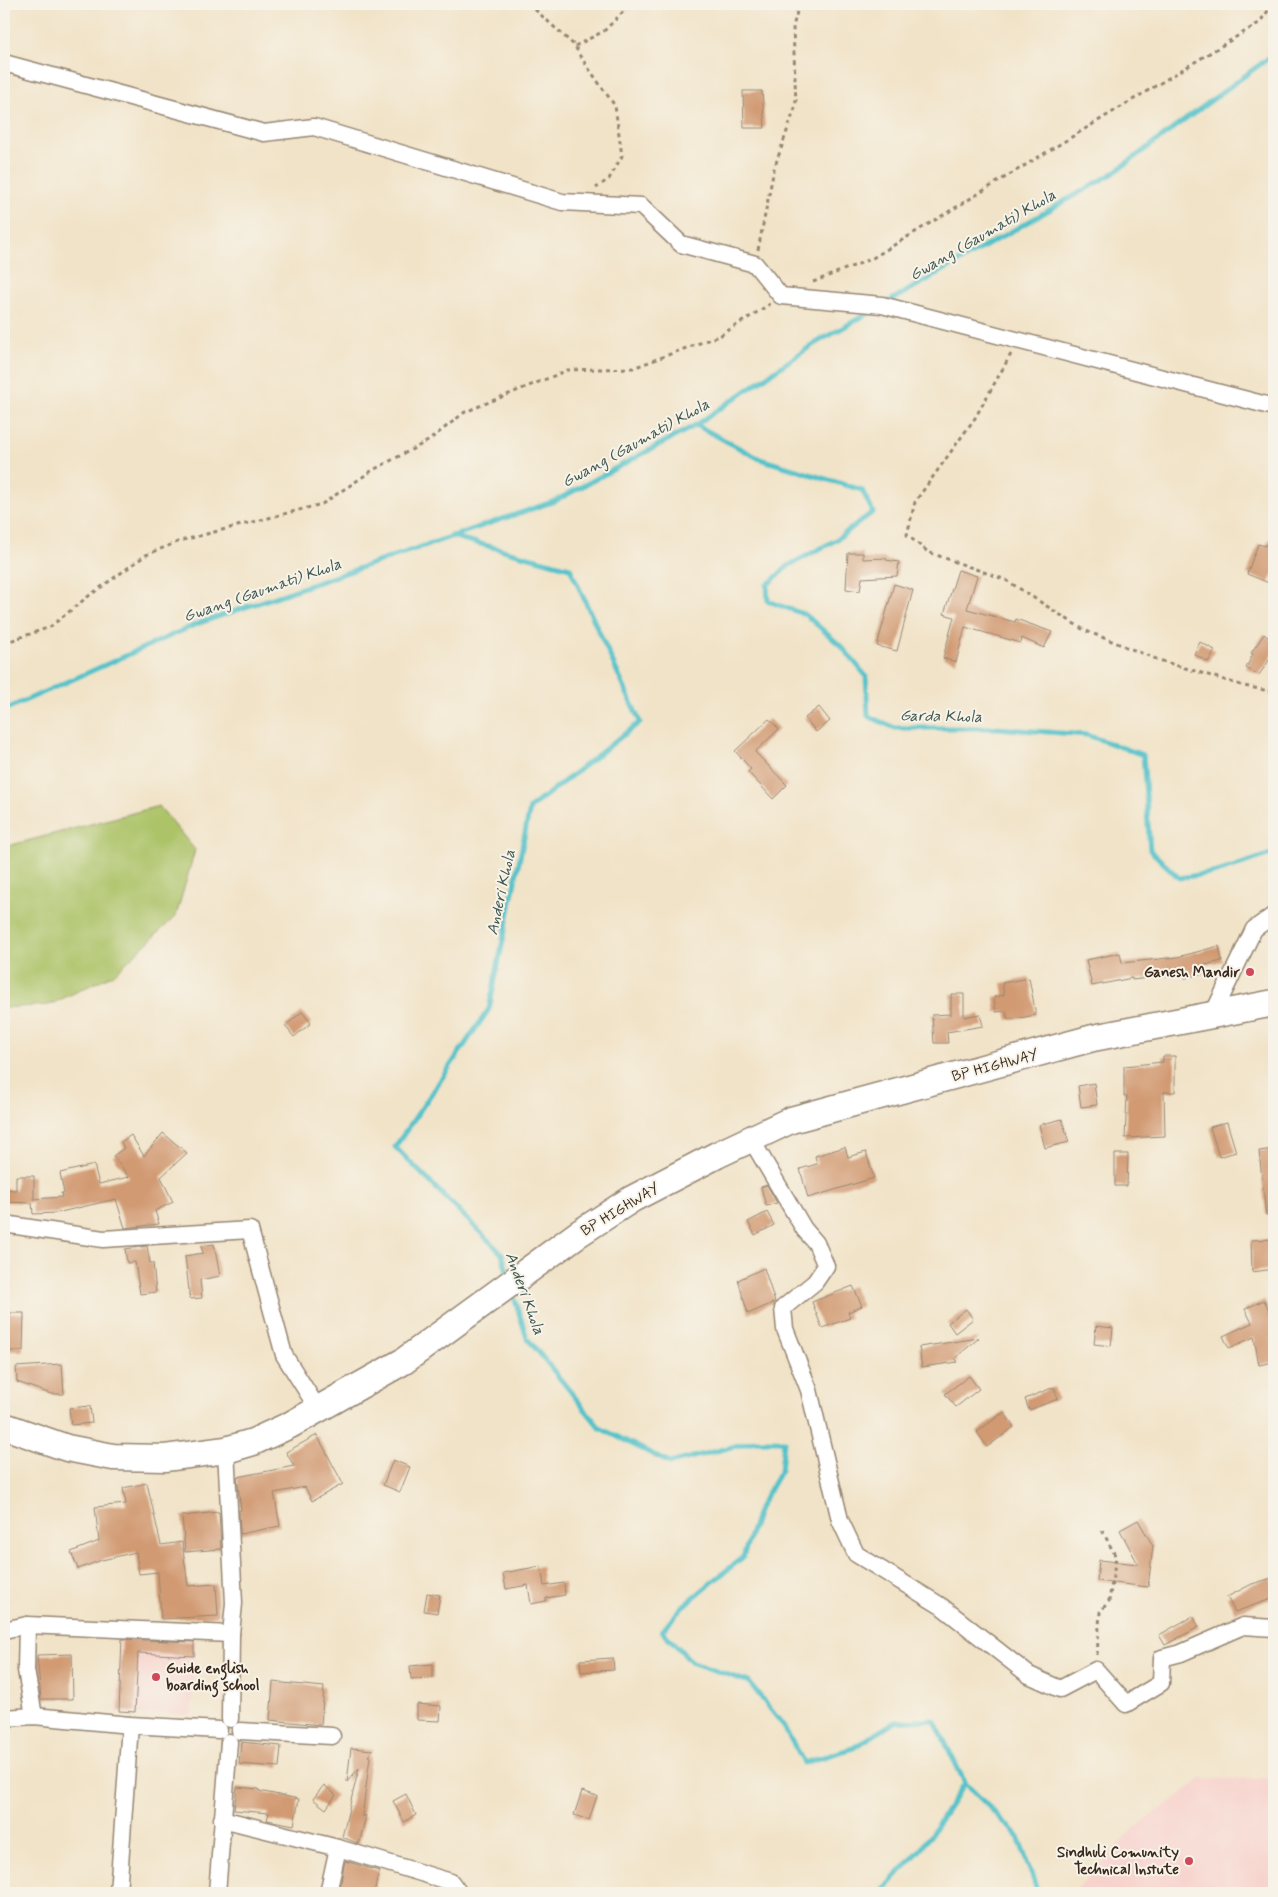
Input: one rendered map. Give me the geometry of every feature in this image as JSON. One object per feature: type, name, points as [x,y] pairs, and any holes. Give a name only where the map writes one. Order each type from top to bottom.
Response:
[{"type":"highway","name":"BP HIGHWAY","points":[[4,1426],[67,1448],[112,1457],[165,1458],[226,1450],[253,1442],[318,1409],[404,1361],[456,1325],[578,1234],[632,1199],[792,1120],[1084,1040],[1274,1003]]},
{"type":"street","points":[[4,62],[264,133],[314,128],[562,202],[641,206],[681,244],[755,264],[781,296],[882,305],[1274,407]]},
{"type":"street","points":[[1213,1014],[1254,929],[1274,915]]},
{"type":"street","points":[[751,1139],[804,1229],[816,1243],[826,1266],[815,1282],[783,1308],[784,1329],[809,1390],[840,1520],[856,1554],[941,1606],[1029,1675],[1060,1690],[1096,1670],[1126,1704],[1162,1683],[1162,1658],[1243,1626],[1274,1628]]},
{"type":"street","points":[[4,1224],[103,1239],[250,1230],[284,1355],[318,1409]]},
{"type":"street","points":[[217,1893],[230,1730],[231,1634],[234,1603],[226,1450]]},
{"type":"street","points":[[4,1630],[27,1625],[231,1634]]},
{"type":"street","points":[[27,1625],[26,1670],[34,1716]]},
{"type":"street","points":[[4,1718],[34,1716],[130,1725],[332,1736]]},
{"type":"street","points":[[118,1893],[130,1725]]},
{"type":"street","points":[[222,1819],[338,1848],[451,1882],[459,1893]]},
{"type":"street","points":[[328,1893],[338,1848]]},
{"type":"path","points":[[529,4],[575,46],[615,106],[622,156],[608,179],[593,191]]},
{"type":"path","points":[[575,46],[604,31],[631,4]]},
{"type":"path","points":[[755,264],[774,169],[796,105],[793,27],[799,4]]},
{"type":"path","points":[[4,642],[50,627],[146,555],[180,541],[322,504],[373,470],[428,441],[465,412],[568,370],[633,368],[721,335],[763,310],[781,296],[871,259],[1259,22],[1273,4]]},
{"type":"path","points":[[1019,340],[975,418],[916,502],[907,535],[928,552],[1006,580],[1084,630],[1159,660],[1244,686],[1274,692]]},
{"type":"path","points":[[1096,1670],[1100,1612],[1108,1601],[1116,1557],[1102,1530]]},
{"type":"shaded area","name":"Guide english boarding school","points":[[121,1636],[196,1640],[191,1715],[116,1713]]},
{"type":"shaded area","name":"Sindhuli Comunity Technical Instute","points":[[1274,1778],[1274,1893],[1077,1893],[1077,1889],[1130,1832],[1201,1779]]},
{"type":"green space","points":[[159,806],[195,850],[176,916],[114,974],[49,1005],[4,1008],[4,847]]},
{"type":"building","points":[[743,91],[762,91],[765,128],[744,128]]},
{"type":"building","points":[[1274,534],[1274,571],[1269,583],[1247,574],[1258,544],[1265,546]]},
{"type":"building","points":[[848,553],[863,553],[863,559],[886,558],[886,560],[899,562],[897,576],[862,578],[860,591],[846,589]]},
{"type":"building","points":[[958,570],[977,576],[967,609],[1015,622],[1016,619],[1052,632],[1044,648],[1022,638],[1021,643],[965,627],[956,662],[943,658],[954,617],[944,614]]},
{"type":"building","points":[[894,584],[913,590],[897,651],[877,646]]},
{"type":"building","points":[[1264,634],[1274,642],[1274,653],[1259,675],[1246,668],[1253,654],[1251,653]]},
{"type":"building","points":[[1200,642],[1215,650],[1208,662],[1194,654]]},
{"type":"building","points":[[819,707],[830,721],[816,732],[805,718]]},
{"type":"building","points":[[769,719],[779,729],[755,752],[787,785],[773,799],[748,772],[751,769],[735,751]]},
{"type":"building","points":[[1219,946],[1222,961],[1201,966],[1203,973],[1185,978],[1184,974],[1132,980],[1132,978],[1092,986],[1086,960],[1120,953],[1122,963],[1178,957]]},
{"type":"building","points":[[1029,978],[1036,1015],[1008,1020],[1006,1011],[996,1012],[994,997],[1004,995],[1002,983]]},
{"type":"building","points":[[951,994],[964,994],[964,1017],[980,1014],[983,1026],[947,1032],[948,1043],[934,1043],[932,1015],[951,1014]]},
{"type":"building","points":[[302,1012],[311,1023],[294,1037],[285,1026]]},
{"type":"building","points":[[1163,1056],[1175,1056],[1175,1092],[1164,1092],[1165,1136],[1125,1138],[1127,1096],[1124,1096],[1124,1066],[1163,1062]]},
{"type":"building","points":[[1094,1083],[1097,1105],[1081,1107],[1078,1086]]},
{"type":"building","points":[[1062,1119],[1069,1142],[1045,1148],[1039,1125]]},
{"type":"building","points":[[1227,1122],[1236,1152],[1219,1157],[1210,1127]]},
{"type":"building","points":[[163,1133],[187,1153],[161,1177],[173,1202],[155,1211],[159,1224],[125,1228],[116,1199],[56,1213],[33,1214],[32,1203],[4,1202],[4,1189],[16,1190],[16,1176],[34,1176],[34,1199],[62,1197],[61,1193],[64,1193],[60,1173],[94,1165],[99,1184],[129,1177],[113,1156],[124,1148],[121,1142],[131,1135],[144,1156]]},
{"type":"building","points":[[845,1147],[848,1157],[866,1152],[874,1178],[808,1198],[800,1169],[817,1164],[815,1156]]},
{"type":"building","points":[[1274,1149],[1274,1214],[1266,1215],[1259,1151]]},
{"type":"building","points":[[1115,1154],[1128,1154],[1127,1186],[1115,1186]]},
{"type":"building","points":[[767,1185],[777,1203],[766,1206],[761,1187]]},
{"type":"building","points":[[767,1212],[774,1225],[755,1235],[748,1222]]},
{"type":"building","points":[[1274,1239],[1274,1269],[1252,1272],[1251,1240]]},
{"type":"building","points":[[214,1244],[220,1276],[200,1280],[202,1298],[190,1299],[185,1256],[203,1253],[201,1246]]},
{"type":"building","points":[[147,1246],[150,1263],[153,1263],[156,1292],[140,1294],[135,1262],[127,1263],[125,1249]]},
{"type":"building","points":[[764,1268],[775,1302],[748,1314],[738,1280]]},
{"type":"building","points":[[853,1286],[862,1306],[848,1312],[850,1318],[822,1328],[812,1302]]},
{"type":"building","points":[[1264,1300],[1270,1312],[1274,1312],[1274,1362],[1259,1365],[1254,1337],[1229,1348],[1223,1336],[1252,1323],[1245,1309]]},
{"type":"building","points":[[966,1309],[973,1319],[955,1333],[948,1323]]},
{"type":"building","points":[[4,1313],[24,1313],[23,1351],[4,1351]]},
{"type":"building","points":[[1096,1326],[1113,1328],[1111,1346],[1094,1344]]},
{"type":"building","points":[[979,1338],[955,1358],[958,1362],[922,1367],[919,1347]]},
{"type":"building","points":[[62,1364],[64,1394],[51,1394],[17,1382],[16,1367]]},
{"type":"building","points":[[969,1376],[979,1389],[956,1407],[945,1394]]},
{"type":"building","points":[[1054,1387],[1058,1399],[1029,1410],[1025,1399]]},
{"type":"building","points":[[90,1406],[92,1423],[71,1425],[69,1408]]},
{"type":"building","points":[[1004,1412],[1014,1427],[987,1447],[977,1432]]},
{"type":"building","points":[[317,1435],[343,1484],[312,1501],[305,1487],[274,1493],[280,1526],[240,1534],[239,1510],[241,1510],[237,1477],[294,1466],[286,1452]]},
{"type":"building","points":[[393,1460],[410,1467],[400,1492],[383,1485]]},
{"type":"building","points":[[147,1483],[161,1545],[182,1542],[188,1586],[216,1584],[218,1616],[161,1619],[158,1572],[139,1574],[136,1552],[102,1560],[78,1569],[71,1552],[99,1541],[95,1507],[126,1504],[123,1488]]},
{"type":"building","points":[[219,1512],[221,1549],[185,1552],[182,1516]]},
{"type":"building","points":[[1138,1520],[1153,1546],[1148,1587],[1097,1581],[1099,1560],[1138,1564],[1120,1530]]},
{"type":"building","points":[[541,1566],[544,1586],[564,1583],[565,1595],[546,1598],[546,1601],[531,1604],[528,1585],[506,1589],[503,1573]]},
{"type":"building","points":[[1272,1578],[1274,1598],[1235,1612],[1227,1597],[1252,1584]]},
{"type":"building","points":[[427,1593],[440,1595],[437,1613],[424,1611]]},
{"type":"building","points":[[1193,1616],[1199,1627],[1165,1645],[1159,1635]]},
{"type":"building","points":[[122,1639],[194,1642],[194,1656],[138,1653],[135,1712],[119,1711]]},
{"type":"building","points":[[72,1654],[73,1699],[41,1699],[37,1655]]},
{"type":"building","points":[[613,1658],[614,1670],[581,1672],[580,1660]]},
{"type":"building","points":[[433,1664],[433,1678],[411,1679],[410,1666]]},
{"type":"building","points":[[273,1682],[324,1687],[321,1725],[270,1720]]},
{"type":"building","points":[[417,1704],[441,1706],[440,1721],[417,1720]]},
{"type":"building","points":[[241,1742],[281,1746],[279,1767],[239,1764]]},
{"type":"building","points":[[351,1748],[373,1750],[368,1756],[370,1757],[362,1817],[366,1815],[359,1844],[342,1837],[359,1768],[347,1782]]},
{"type":"building","points":[[324,1785],[336,1795],[326,1809],[313,1799]]},
{"type":"building","points":[[237,1787],[259,1789],[259,1791],[299,1799],[294,1825],[267,1820],[269,1813],[234,1810]]},
{"type":"building","points":[[582,1791],[597,1796],[589,1820],[574,1815]]},
{"type":"building","points":[[406,1794],[416,1815],[404,1822],[393,1801]]},
{"type":"building","points":[[345,1861],[379,1871],[374,1893],[340,1887]]},
{"type":"waterway","name":"Gwang (Gaumati) Khola","points":[[888,302],[1112,174],[1274,54]]},
{"type":"waterway","name":"Gwang (Gaumati) Khola","points":[[4,710],[197,624],[555,501],[696,425],[814,344],[874,310]]},
{"type":"waterway","name":"Garda Khola","points":[[696,425],[760,459],[862,490],[873,512],[836,540],[788,566],[767,585],[768,601],[806,615],[842,647],[866,676],[868,716],[895,728],[996,728],[1087,735],[1143,755],[1150,850],[1179,878],[1217,872],[1274,853]]},
{"type":"waterway","name":"Anderi Khola","points":[[451,536],[570,568],[640,722],[530,808],[489,1009],[395,1147],[502,1254],[508,1275]]},
{"type":"waterway","name":"Anderi Khola","points":[[512,1291],[527,1338],[600,1428],[670,1463],[755,1441],[784,1441],[781,1470],[759,1508],[743,1557],[683,1606],[662,1631],[693,1663],[749,1682],[783,1725],[804,1763],[853,1748],[895,1722],[934,1720],[965,1783],[1018,1836],[1038,1893]]},
{"type":"waterway","points":[[880,1893],[922,1848],[965,1783]]},
{"type":"place","name":"Ganesh Mandir","points":[[1250,972]]},
{"type":"place","name":"Guide english boarding school","points":[[156,1677]]},
{"type":"place","name":"Sindhuli Comunity Technical Instute","points":[[1189,1861]]}]
